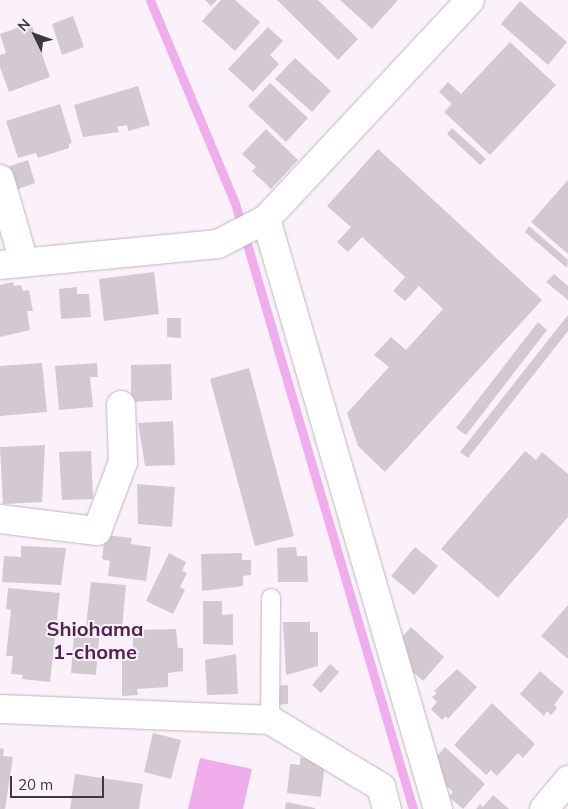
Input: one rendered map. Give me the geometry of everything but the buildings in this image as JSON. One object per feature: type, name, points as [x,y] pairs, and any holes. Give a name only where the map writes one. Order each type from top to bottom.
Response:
[{"type":"street","points":[[0,179],[12,264],[218,244],[266,219],[470,0]]},
{"type":"street","points":[[266,219],[438,809]]},
{"type":"street","points":[[0,519],[97,531],[123,462],[121,405]]},
{"type":"street","points":[[0,709],[270,720],[381,787],[387,809]]},
{"type":"street","points":[[544,809],[568,780]]},
{"type":"lane","points":[[270,720],[271,598]]},
{"type":"shaded area","points":[[200,758],[252,769],[243,809],[188,809]]},
{"type":"waterway","points":[[150,0],[235,203],[413,809]]},
{"type":"district","name":"Shiohama 1-chome","points":[[95,640]]}]
